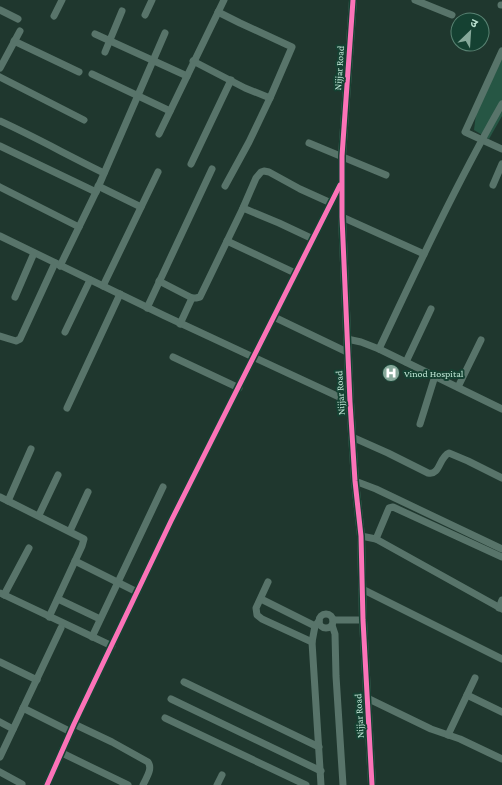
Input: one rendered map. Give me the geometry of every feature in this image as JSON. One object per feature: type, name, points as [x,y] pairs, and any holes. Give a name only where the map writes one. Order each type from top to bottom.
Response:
[{"type":"street","points":[[54,16],[62,0]]},
{"type":"street","points":[[145,15],[152,0]]},
{"type":"street","points":[[158,134],[224,0]]},
{"type":"street","name":"Nijjar Road","points":[[353,0],[341,183],[347,352],[355,481],[361,536],[362,620],[372,785]]},
{"type":"street","points":[[415,0],[450,14]]},
{"type":"street","points":[[0,10],[18,19]]},
{"type":"street","points":[[105,52],[122,11]]},
{"type":"street","points":[[218,12],[292,47],[240,161],[225,186]]},
{"type":"street","points":[[0,68],[3,58],[20,31]]},
{"type":"street","points":[[0,336],[16,341],[20,339],[58,264],[79,227],[154,61],[165,33]]},
{"type":"street","points":[[95,34],[187,76]]},
{"type":"street","points":[[14,41],[79,72]]},
{"type":"street","points":[[501,54],[465,132],[502,149]]},
{"type":"street","points":[[193,61],[245,88],[270,98]]},
{"type":"street","points":[[92,74],[170,111]]},
{"type":"street","points":[[0,77],[84,120]]},
{"type":"street","points":[[191,164],[231,80]]},
{"type":"street","points":[[379,349],[470,161],[502,104]]},
{"type":"street","points":[[0,121],[29,134],[60,152],[104,173]]},
{"type":"street","points":[[309,143],[386,175]]},
{"type":"street","points":[[0,146],[141,207]]},
{"type":"street","points":[[492,184],[502,164]]},
{"type":"street","points":[[147,308],[212,169]]},
{"type":"street","points":[[159,281],[192,298],[200,297],[258,174],[264,171],[269,172],[300,189],[331,203]]},
{"type":"street","points":[[103,286],[158,172]]},
{"type":"street","points":[[47,785],[74,724],[137,592],[341,183]]},
{"type":"street","points":[[0,187],[79,227]]},
{"type":"street","points":[[243,208],[313,239]]},
{"type":"street","points":[[342,217],[424,254]]},
{"type":"street","points":[[0,245],[2,237],[180,324],[350,402]]},
{"type":"street","points":[[227,241],[295,273]]},
{"type":"street","points":[[15,297],[34,253]]},
{"type":"street","points":[[65,332],[90,280]]},
{"type":"street","points":[[67,408],[120,294]]},
{"type":"street","points":[[180,324],[192,298]]},
{"type":"street","points":[[406,362],[431,309]]},
{"type":"street","points":[[274,317],[347,352]]},
{"type":"street","points":[[347,339],[361,342],[379,349],[501,406]]},
{"type":"street","points":[[458,387],[481,340]]},
{"type":"street","points":[[173,358],[239,388]]},
{"type":"street","points":[[420,424],[435,376]]},
{"type":"street","points":[[352,437],[428,473],[434,473],[443,457],[449,453],[502,478]]},
{"type":"street","points":[[8,501],[31,449]]},
{"type":"street","points":[[39,515],[58,475]]},
{"type":"street","points":[[355,481],[376,489],[502,549]]},
{"type":"street","points":[[92,637],[163,487]]},
{"type":"street","points":[[70,531],[88,492]]},
{"type":"street","points":[[0,497],[39,515],[84,539],[49,616]]},
{"type":"street","points":[[376,539],[389,508],[393,507],[502,557]]},
{"type":"street","points":[[361,536],[376,539],[500,608],[502,600]]},
{"type":"street","points":[[29,548],[2,594],[112,646]]},
{"type":"street","points":[[75,561],[137,592]]},
{"type":"street","points":[[268,582],[256,612],[259,617],[312,642]]},
{"type":"street","points":[[362,589],[502,659]]},
{"type":"street","points":[[58,599],[100,619]]},
{"type":"street","points":[[260,599],[325,628],[332,623],[362,620]]},
{"type":"street","points":[[321,785],[312,642],[320,617],[326,614],[331,616],[335,634],[336,676],[343,785]]},
{"type":"street","points":[[0,757],[61,628]]},
{"type":"street","points":[[0,662],[37,680]]},
{"type":"street","points":[[448,735],[475,678]]},
{"type":"street","points":[[184,682],[319,747]]},
{"type":"street","points":[[466,695],[502,712]]},
{"type":"street","points":[[367,698],[431,729],[460,739],[502,759]]},
{"type":"street","points":[[170,699],[321,771]]},
{"type":"street","points":[[23,708],[71,732]]},
{"type":"street","points":[[165,718],[306,785]]},
{"type":"street","points":[[0,722],[13,729]]},
{"type":"street","points":[[74,724],[148,762],[150,769],[143,785]]},
{"type":"street","points":[[62,753],[128,785]]},
{"type":"street","points":[[0,772],[22,784]]},
{"type":"street","points":[[217,785],[222,775]]},
{"type":"green space","points":[[502,59],[502,116],[489,139],[474,130],[476,114]]},
{"type":"cycle path","points":[[353,0],[342,156],[342,217],[350,402],[355,481],[361,536],[363,620],[372,785]]},
{"type":"cycle path","points":[[47,785],[74,724],[171,521],[340,185]]},
{"type":"place","name":"Vinod Hospital","points":[[391,373]]}]
